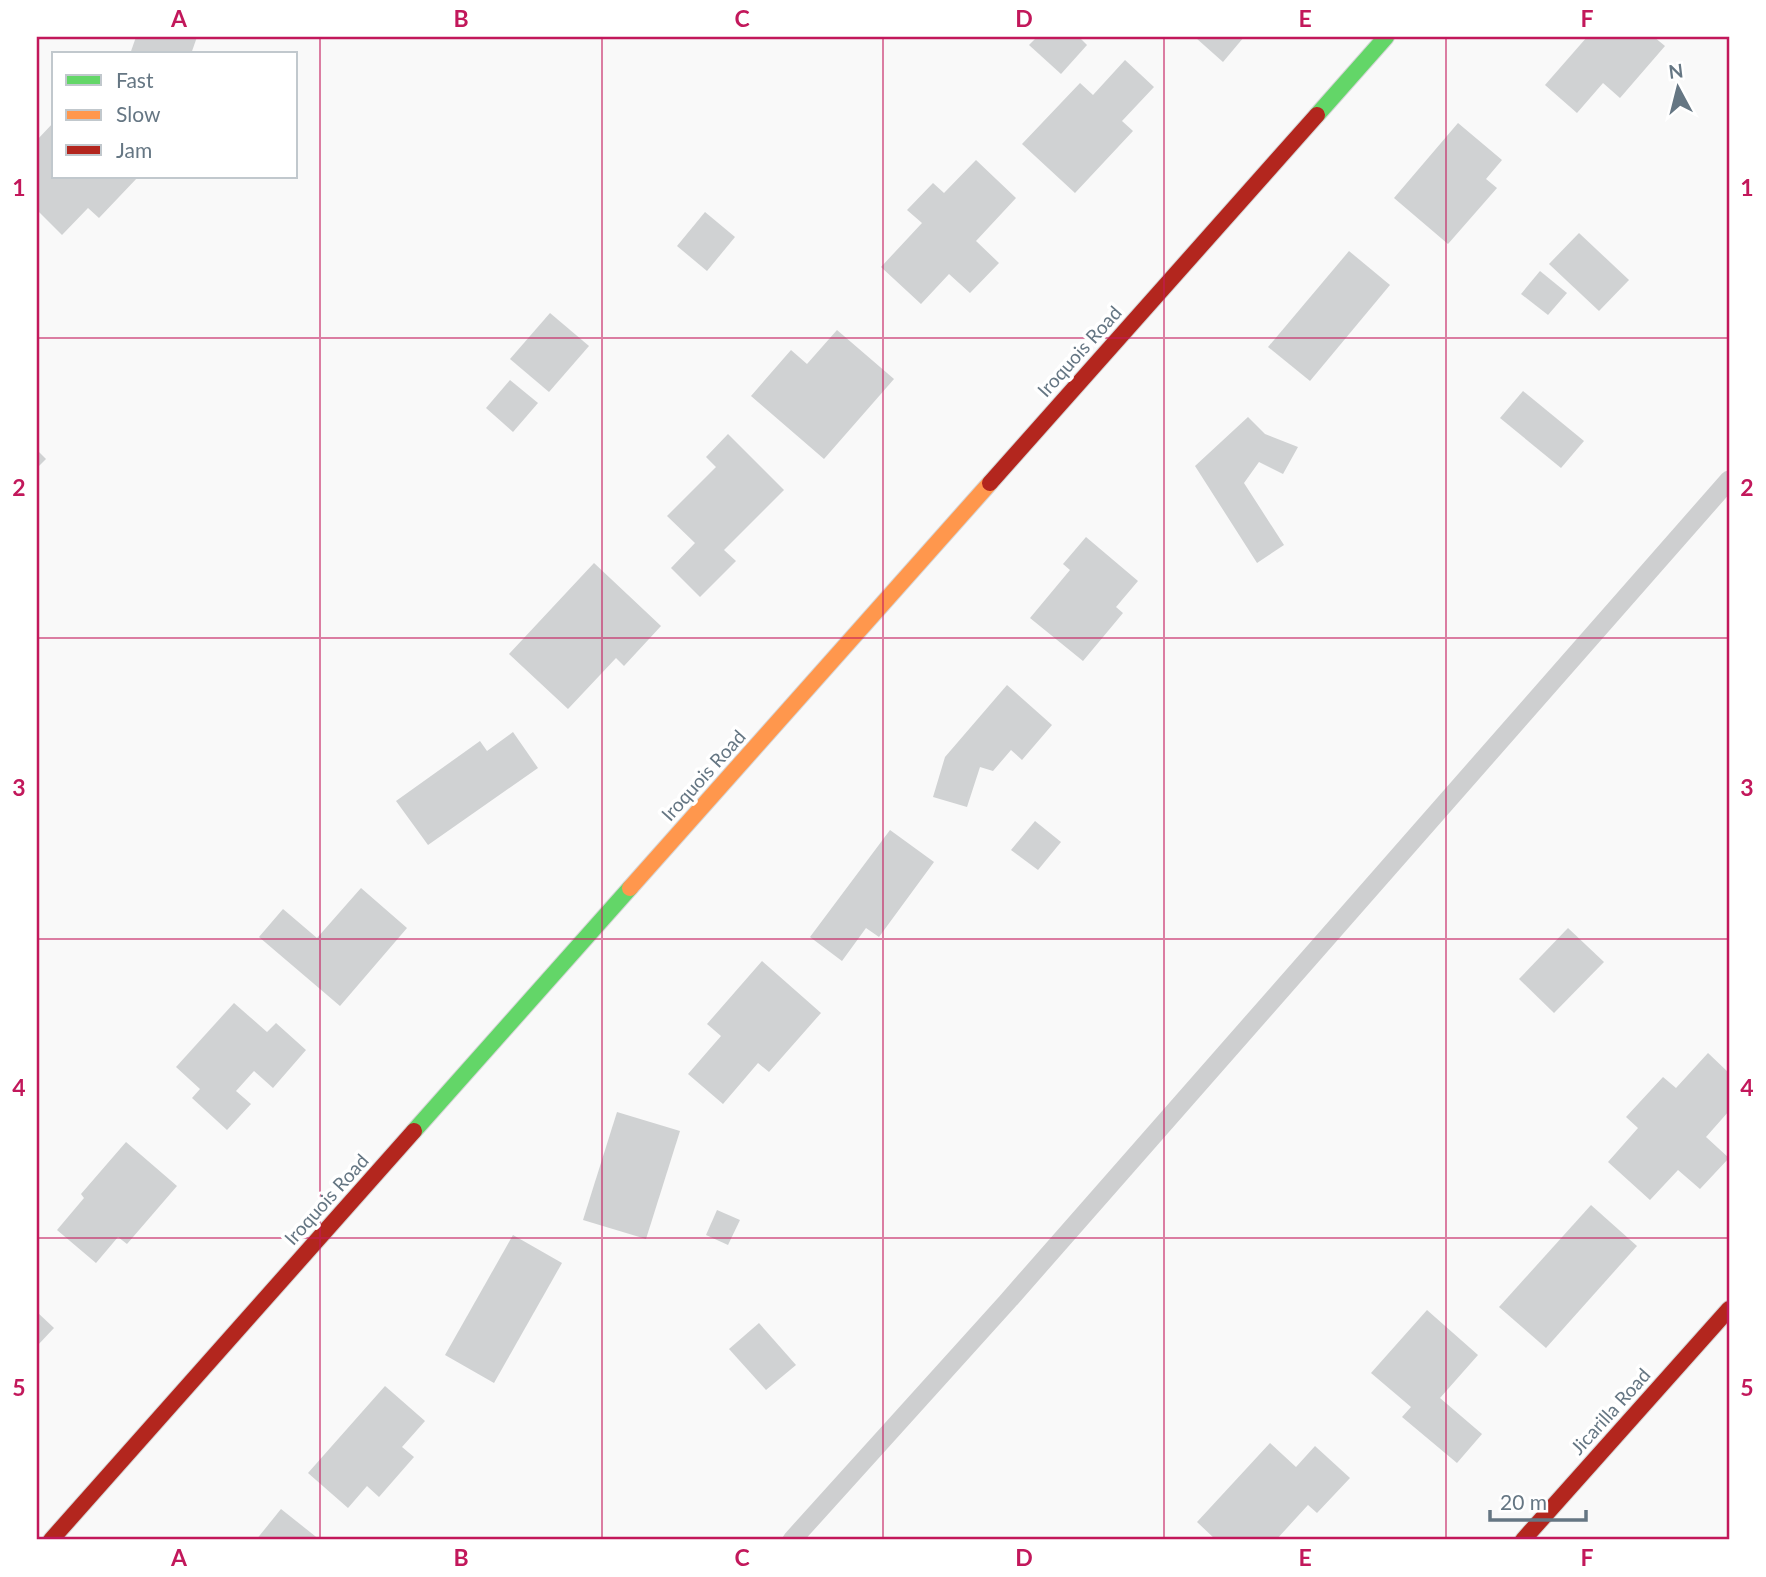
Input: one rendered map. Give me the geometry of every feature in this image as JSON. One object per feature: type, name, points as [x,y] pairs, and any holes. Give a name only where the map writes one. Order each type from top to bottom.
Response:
[{"type":"street","name":"Iroquois Road","points":[[51,1540],[1386,37]]},
{"type":"street","name":"Jicarilla Road","points":[[1523,1540],[1729,1309]]},
{"type":"lane","points":[[792,1540],[1007,1303],[1729,480]]},
{"type":"building","points":[[136,37],[197,37],[192,52],[131,52]]},
{"type":"building","points":[[1037,37],[1079,37],[1087,45],[1061,74],[1029,45]]},
{"type":"building","points":[[1197,37],[1244,37],[1223,62]]},
{"type":"building","points":[[1587,37],[1654,37],[1665,46],[1620,98],[1603,83],[1577,113],[1545,85]]},
{"type":"building","points":[[1125,60],[1154,87],[1122,121],[1133,131],[1075,193],[1022,144],[1080,83],[1093,95]]},
{"type":"building","points":[[1458,123],[1502,160],[1486,179],[1497,188],[1448,244],[1394,198]]},
{"type":"building","points":[[52,124],[52,178],[137,178],[99,218],[88,208],[62,235],[37,210],[37,140]]},
{"type":"building","points":[[976,160],[1016,198],[976,241],[999,263],[970,293],[949,274],[921,304],[881,267],[922,223],[907,210],[933,183],[944,193]]},
{"type":"building","points":[[705,212],[735,237],[707,271],[677,246]]},
{"type":"building","points":[[1579,233],[1629,280],[1599,311],[1549,264]]},
{"type":"building","points":[[1349,251],[1390,285],[1310,381],[1268,347]]},
{"type":"building","points":[[1540,271],[1567,293],[1548,315],[1521,294]]},
{"type":"building","points":[[550,313],[589,346],[549,392],[510,359]]},
{"type":"building","points":[[837,330],[894,379],[824,459],[751,396],[791,350],[807,364]]},
{"type":"building","points":[[510,380],[538,403],[513,432],[486,408]]},
{"type":"building","points":[[1523,391],[1584,441],[1561,468],[1500,418]]},
{"type":"building","points":[[1248,417],[1265,434],[1298,447],[1283,474],[1259,462],[1244,483],[1284,545],[1257,563],[1195,466]]},
{"type":"building","points":[[728,434],[784,490],[724,550],[736,561],[700,597],[671,568],[695,543],[667,516],[716,467],[706,457]]},
{"type":"building","points":[[37,450],[46,459],[37,468]]},
{"type":"building","points":[[1086,537],[1138,581],[1116,607],[1123,613],[1083,661],[1030,618],[1070,570],[1063,564]]},
{"type":"building","points":[[594,563],[661,626],[624,666],[616,658],[568,709],[509,654]]},
{"type":"building","points":[[1007,685],[1052,725],[1022,760],[1011,750],[993,771],[980,767],[967,807],[933,797],[945,757]]},
{"type":"building","points":[[513,732],[538,768],[428,845],[396,801],[480,741],[487,751]]},
{"type":"building","points":[[1035,821],[1061,842],[1038,870],[1011,850]]},
{"type":"building","points":[[890,830],[934,862],[879,937],[866,928],[842,961],[810,937]]},
{"type":"building","points":[[361,888],[407,928],[340,1006],[259,937],[283,909],[317,938]]},
{"type":"building","points":[[1568,928],[1604,962],[1554,1013],[1519,979]]},
{"type":"building","points":[[762,961],[821,1013],[769,1072],[758,1063],[723,1104],[688,1074],[721,1036],[707,1024]]},
{"type":"building","points":[[234,1003],[267,1032],[276,1023],[306,1050],[273,1088],[254,1071],[236,1091],[251,1104],[227,1130],[192,1098],[200,1089],[176,1067]]},
{"type":"building","points":[[1708,1053],[1729,1073],[1729,1111],[1706,1137],[1729,1158],[1700,1189],[1678,1170],[1650,1200],[1608,1162],[1638,1128],[1626,1117],[1663,1077],[1676,1088]]},
{"type":"building","points":[[617,1112],[680,1131],[646,1239],[583,1220]]},
{"type":"building","points":[[126,1142],[177,1186],[127,1244],[118,1237],[96,1263],[57,1230],[84,1198],[81,1194]]},
{"type":"building","points":[[1591,1205],[1637,1246],[1546,1348],[1499,1307]]},
{"type":"building","points":[[717,1210],[740,1220],[728,1245],[706,1235]]},
{"type":"building","points":[[513,1235],[562,1263],[494,1383],[445,1355]]},
{"type":"building","points":[[1427,1310],[1478,1355],[1440,1398],[1482,1434],[1457,1463],[1402,1417],[1411,1407],[1371,1373]]},
{"type":"building","points":[[37,1312],[54,1328],[37,1346]]},
{"type":"building","points":[[759,1323],[796,1365],[766,1390],[729,1349]]},
{"type":"building","points":[[385,1386],[425,1421],[402,1447],[414,1457],[379,1497],[367,1486],[348,1508],[308,1473]]},
{"type":"building","points":[[1270,1443],[1296,1467],[1315,1446],[1350,1478],[1317,1513],[1308,1505],[1276,1540],[1216,1540],[1197,1522]]},
{"type":"building","points":[[281,1509],[320,1540],[256,1540]]},
{"type":"traffic: fast","points":[[1317,115],[1386,37]]},
{"type":"traffic: fast","points":[[414,1131],[630,888]]},
{"type":"traffic: slow","points":[[630,888],[990,483]]},
{"type":"traffic: jam","points":[[990,483],[1317,115]]},
{"type":"traffic: jam","points":[[51,1540],[414,1131]]},
{"type":"traffic: jam","points":[[1523,1540],[1729,1309]]}]
